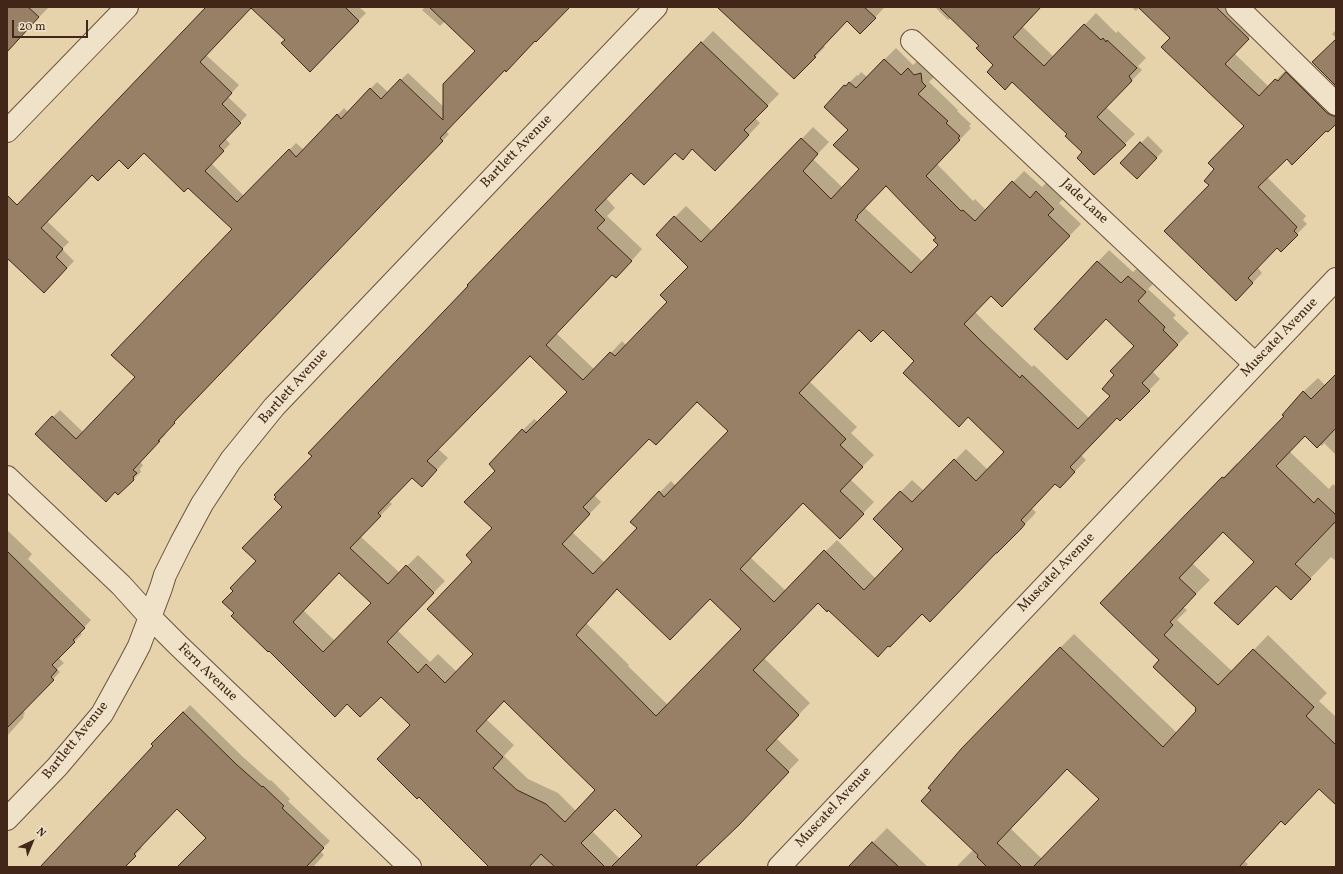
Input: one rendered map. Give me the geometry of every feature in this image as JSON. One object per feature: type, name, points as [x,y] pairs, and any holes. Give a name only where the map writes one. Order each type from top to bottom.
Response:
[{"type":"street","points":[[7,131],[127,7]]},
{"type":"street","name":"Bartlett Avenue","points":[[7,819],[57,767],[102,714],[138,646],[165,575],[202,504],[231,460],[274,407],[656,7]]},
{"type":"street","points":[[1237,7],[1336,104]]},
{"type":"street","name":"Jade Lane","points":[[912,41],[1255,364]]},
{"type":"street","name":"Muscatel Avenue","points":[[779,867],[1336,279]]},
{"type":"street","name":"Fern Avenue","points":[[7,477],[121,585],[150,617],[397,863]]},
{"type":"building","points":[[7,7],[28,7],[39,17],[7,52]]},
{"type":"building","points":[[206,7],[345,7],[359,21],[310,72],[281,43],[285,40],[251,8],[200,62],[232,93],[222,104],[241,123],[219,146],[224,151],[205,171],[237,202],[289,149],[296,157],[337,114],[341,119],[370,88],[381,99],[400,79],[443,120],[443,84],[475,51],[429,7],[570,7],[506,72],[505,70],[440,138],[443,141],[174,422],[175,423],[158,441],[160,441],[133,470],[137,473],[133,477],[134,480],[118,495],[115,492],[106,502],[35,434],[52,416],[76,439],[135,377],[111,355],[232,229],[188,188],[184,192],[144,153],[128,169],[119,160],[98,181],[92,175],[41,228],[63,249],[56,257],[67,268],[44,293],[7,258],[7,195],[17,205]]},
{"type":"building","points":[[717,7],[864,7],[876,18],[860,34],[847,21],[814,56],[816,57],[794,79]]},
{"type":"building","points":[[939,7],[1041,7],[1013,37],[1044,66],[1084,24],[1101,40],[1103,38],[1106,42],[1107,40],[1137,68],[1129,76],[1132,81],[1097,117],[1126,145],[1094,175],[1077,158],[1082,152],[1065,136],[1067,134],[1012,82],[1005,90],[987,72],[993,65],[976,48],[979,46]]},
{"type":"building","points":[[1138,7],[1216,7],[1249,39],[1225,64],[1259,96],[1275,79],[1278,81],[1286,72],[1327,113],[1336,116],[1336,124],[1328,132],[1326,131],[1292,165],[1287,159],[1258,187],[1297,227],[1294,231],[1298,235],[1281,252],[1277,248],[1248,278],[1253,283],[1236,301],[1164,231],[1209,185],[1204,181],[1214,169],[1208,163],[1244,126],[1161,47],[1170,38]]},
{"type":"building","points":[[1336,39],[1336,86],[1312,62]]},
{"type":"building","points":[[701,42],[768,106],[744,130],[749,135],[715,171],[692,149],[683,160],[675,153],[644,185],[631,173],[595,210],[605,220],[597,228],[632,261],[616,278],[612,275],[546,345],[583,380],[610,352],[615,356],[667,302],[660,295],[688,267],[656,235],[674,216],[701,242],[801,138],[818,154],[803,171],[831,199],[859,169],[833,145],[848,130],[824,107],[844,85],[846,86],[849,82],[856,88],[884,59],[901,75],[908,68],[914,75],[921,73],[922,82],[926,86],[918,94],[948,121],[946,123],[960,136],[958,138],[960,140],[926,176],[961,211],[963,210],[975,221],[1012,181],[1030,198],[1036,191],[1054,209],[1048,215],[1070,236],[1002,307],[991,296],[964,324],[980,340],[1020,378],[1022,375],[1078,429],[1110,396],[1102,389],[1114,375],[1110,371],[1134,346],[1106,319],[1067,360],[1034,329],[1097,261],[1121,283],[1128,276],[1146,292],[1138,301],[1165,327],[1163,330],[1178,345],[1142,383],[1150,391],[1120,421],[1117,418],[1070,467],[1075,472],[1060,488],[1055,484],[1021,520],[1025,524],[1021,529],[930,622],[922,614],[890,647],[888,646],[878,657],[828,610],[827,612],[818,603],[753,670],[799,715],[766,750],[789,772],[739,825],[695,867],[611,867],[642,836],[615,809],[581,843],[605,867],[555,867],[541,854],[529,867],[489,867],[419,797],[417,799],[377,759],[410,725],[381,697],[360,717],[347,704],[335,717],[269,651],[268,652],[231,616],[234,613],[222,602],[233,591],[230,588],[256,561],[242,548],[282,507],[274,499],[276,497],[274,495],[312,456],[308,453],[468,286],[467,285]],"holes":[[[886,186],[936,238],[933,240],[938,245],[911,273],[855,220],[858,217],[857,216]],[[859,330],[871,342],[883,330],[914,361],[903,373],[959,427],[968,417],[1004,452],[976,481],[954,459],[912,502],[900,491],[873,519],[903,549],[864,590],[824,550],[774,602],[740,569],[803,503],[840,539],[864,514],[840,491],[863,467],[840,445],[846,439],[799,393]],[[530,356],[567,392],[526,433],[522,429],[489,464],[495,471],[464,502],[492,528],[466,555],[472,562],[427,609],[473,654],[445,683],[426,664],[418,673],[387,642],[434,593],[406,565],[388,584],[350,548],[381,516],[378,513],[412,478],[422,487],[437,470],[427,461]],[[697,402],[728,431],[664,497],[659,491],[630,522],[637,528],[593,574],[562,544],[590,514],[583,507],[649,439],[656,445]],[[339,573],[371,603],[323,652],[293,622]],[[617,589],[670,640],[710,599],[741,629],[656,716],[576,635]],[[504,701],[595,790],[565,822],[546,804],[517,790],[493,768],[503,757],[476,731]]]},
{"type":"building","points":[[1140,142],[1157,158],[1137,179],[1120,163]]},
{"type":"building","points":[[1336,374],[1336,428],[1317,448],[1305,436],[1276,466],[1314,503],[1318,498],[1336,515],[1336,521],[1295,564],[1311,579],[1291,600],[1276,586],[1238,625],[1214,603],[1254,562],[1223,532],[1179,578],[1196,594],[1170,622],[1173,625],[1164,635],[1218,685],[1253,649],[1314,707],[1306,716],[1336,745],[1336,805],[1319,789],[1285,825],[1281,821],[1239,867],[1033,867],[1099,799],[1067,769],[997,843],[1022,867],[987,867],[977,857],[978,855],[921,801],[931,790],[928,788],[961,749],[1060,647],[1163,747],[1196,711],[1196,708],[1153,667],[1159,660],[1100,603],[1222,477],[1224,478],[1284,416],[1282,415],[1303,391],[1311,399]]},
{"type":"building","points":[[7,551],[85,628],[73,640],[75,642],[52,665],[57,670],[51,677],[54,680],[7,728]]},
{"type":"building","points":[[183,712],[236,764],[262,787],[263,786],[284,806],[282,808],[324,848],[306,867],[177,867],[206,838],[177,809],[134,854],[136,856],[125,867],[40,867],[153,746],[151,744]]},
{"type":"building","points":[[872,842],[899,867],[848,867]]}]
